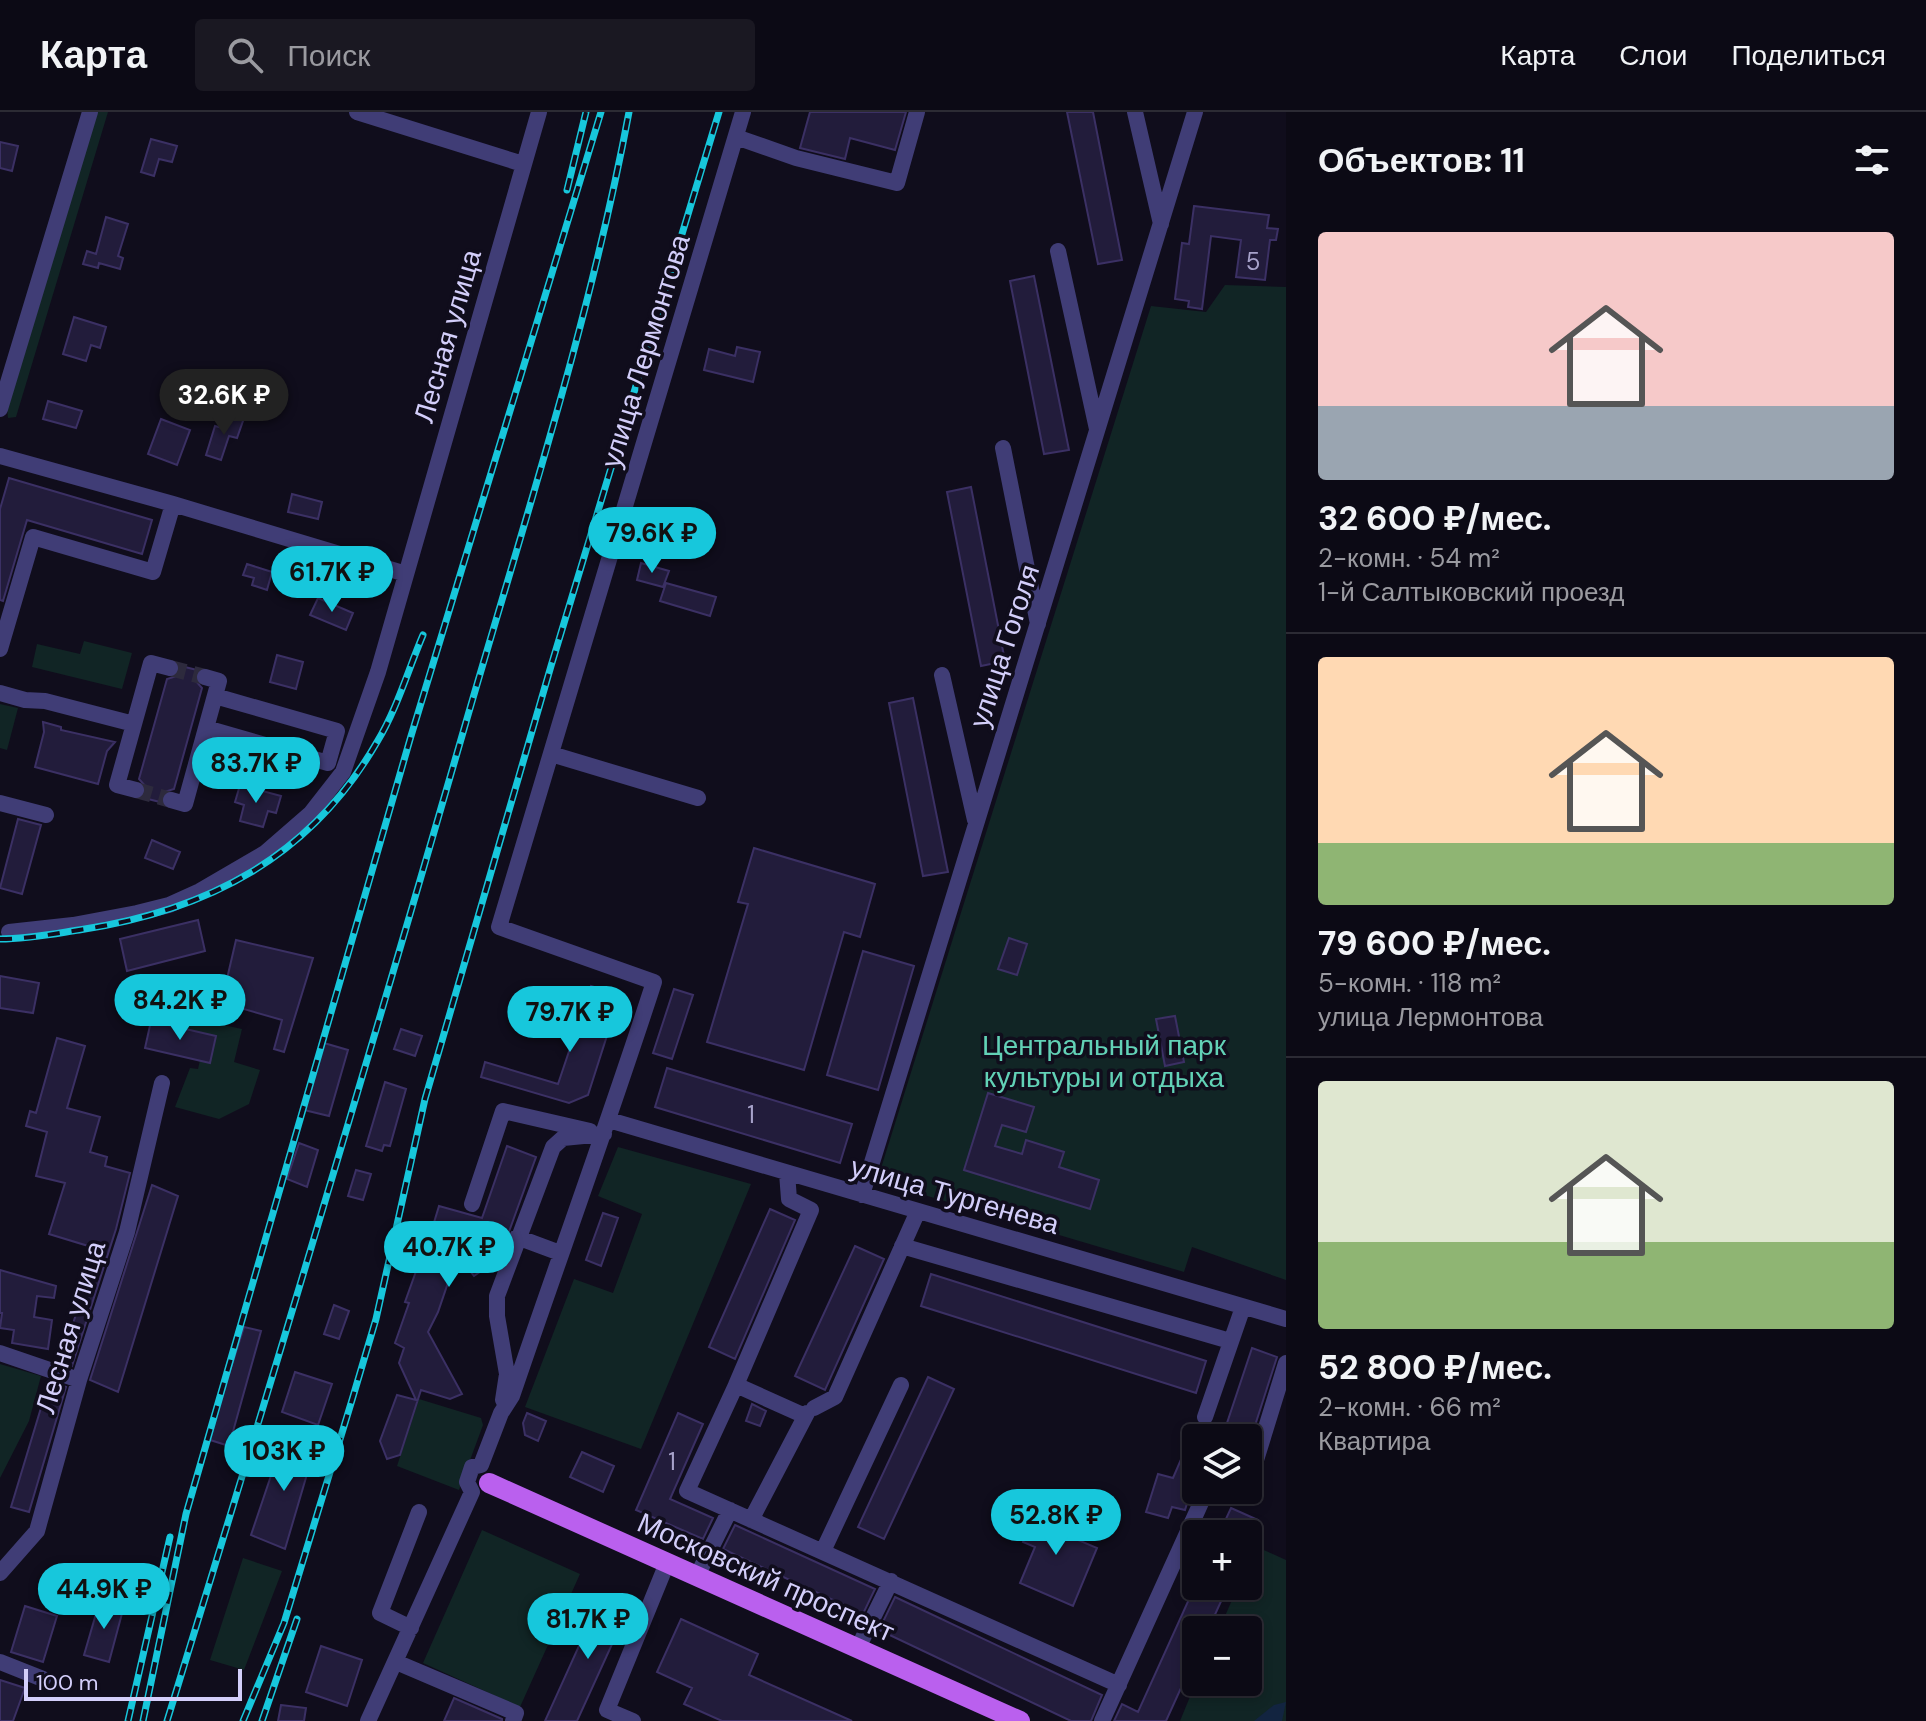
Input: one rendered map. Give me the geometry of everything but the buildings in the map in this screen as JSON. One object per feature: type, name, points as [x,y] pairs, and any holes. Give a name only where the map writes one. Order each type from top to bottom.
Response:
[{"type":"main road","name":"Московский проспект","points":[[481,1480],[1020,1721]]},
{"type":"street","points":[[0,409],[6,370],[90,112]]},
{"type":"street","points":[[357,112],[523,164]]},
{"type":"street","name":"Лесная улица","points":[[9,932],[73,925],[169,905],[255,860],[311,813],[343,772],[378,672],[539,112]]},
{"type":"street","name":"улица Лермонтова","points":[[606,1127],[654,982],[499,927],[743,112]]},
{"type":"street","points":[[736,137],[796,158],[897,183],[917,112]]},
{"type":"street","points":[[1135,112],[1162,225]]},
{"type":"street","name":"улица Гоголя","points":[[862,1195],[1195,112]]},
{"type":"street","points":[[1058,251],[1097,430]]},
{"type":"street","points":[[1003,448],[1038,625]]},
{"type":"street","points":[[0,456],[406,574]]},
{"type":"street","points":[[0,649],[33,537],[153,572],[173,504]]},
{"type":"street","points":[[136,790],[117,785],[151,663],[170,668]]},
{"type":"street","points":[[942,675],[975,821]]},
{"type":"street","points":[[171,800],[185,804],[215,696],[219,681],[205,677]]},
{"type":"street","points":[[0,693],[134,724]]},
{"type":"street","points":[[206,728],[328,763],[337,731],[215,696]]},
{"type":"street","points":[[551,754],[698,798]]},
{"type":"street","points":[[0,803],[46,815]]},
{"type":"street","name":"Лесная улица","points":[[0,1573],[37,1531],[79,1380],[127,1232],[162,1083]]},
{"type":"street","name":"улица Тургенева","points":[[472,1204],[503,1111],[606,1127],[787,1173],[1286,1319]]},
{"type":"street","points":[[368,1721],[481,1480],[501,1413],[507,1374],[497,1316],[497,1296],[553,1147],[563,1138],[606,1127]]},
{"type":"street","points":[[501,1413],[512,1396],[606,1127]]},
{"type":"street","points":[[787,1173],[789,1199],[811,1210],[687,1491],[1119,1685]]},
{"type":"street","points":[[751,1520],[809,1412],[835,1397],[918,1211]]},
{"type":"street","points":[[517,1237],[560,1253]]},
{"type":"street","points":[[902,1246],[1230,1341]]},
{"type":"street","points":[[1205,1417],[1243,1307]]},
{"type":"street","points":[[0,1353],[79,1380]]},
{"type":"street","points":[[1262,1441],[1286,1363]]},
{"type":"street","points":[[736,1385],[809,1412]]},
{"type":"street","points":[[823,1551],[901,1385]]},
{"type":"street","points":[[1102,1721],[1200,1504]]},
{"type":"street","points":[[697,1576],[730,1510]]},
{"type":"street","points":[[411,1628],[380,1613],[419,1512]]},
{"type":"street","points":[[633,1721],[607,1710],[667,1563]]},
{"type":"street","points":[[858,1648],[891,1581]]},
{"type":"street","points":[[0,1662],[43,1679]]},
{"type":"street","points":[[396,1662],[516,1713],[513,1721]]},
{"type":"green space","points":[[95,112],[108,112],[16,417],[8,418],[7,407]]},
{"type":"green space","name":"Центральный парк культуры и отдыха","points":[[1225,285],[1286,287],[1286,1280],[1192,1247],[1184,1272],[877,1181],[1151,306],[1206,312]]},
{"type":"green space","points":[[84,641],[132,653],[122,689],[32,667],[37,644],[80,654]]},
{"type":"green space","points":[[0,704],[18,708],[7,750],[0,748]]},
{"type":"green space","points":[[157,1011],[242,1029],[234,1062],[260,1070],[249,1104],[219,1119],[175,1107],[190,1068],[198,1069],[200,1060],[155,1022]]},
{"type":"green space","points":[[618,1147],[751,1184],[641,1449],[525,1407],[574,1279],[613,1293],[642,1214],[598,1196]]},
{"type":"green space","points":[[0,1364],[41,1376],[29,1421],[0,1478]]},
{"type":"green space","points":[[419,1399],[481,1418],[483,1425],[459,1490],[397,1466]]},
{"type":"green space","points":[[482,1530],[580,1574],[520,1707],[423,1663]]},
{"type":"green space","points":[[1262,1549],[1286,1560],[1286,1721],[1180,1721],[1190,1696],[1262,1696],[1262,1616],[1225,1616],[1232,1600],[1262,1600]]},
{"type":"green space","points":[[243,1558],[282,1571],[244,1670],[210,1660]]},
{"type":"water","points":[[1286,1702],[1282,1721],[1254,1721],[1274,1705]]},
{"type":"tunnel","points":[[170,668],[205,677]]},
{"type":"tunnel","points":[[136,790],[171,800]]},
{"type":"railway","points":[[567,190],[586,112]]},
{"type":"railway","points":[[143,1721],[186,1514],[411,736],[601,112]]},
{"type":"railway","points":[[167,1721],[355,1102],[554,422],[595,268],[629,112]]},
{"type":"railway","points":[[243,1721],[284,1623],[376,1319],[425,1099],[551,666],[719,112]]},
{"type":"railway","points":[[0,939],[79,930],[170,909],[251,872],[287,847],[321,817],[377,742],[423,635]]},
{"type":"railway","points":[[128,1721],[170,1537]]},
{"type":"railway","points":[[262,1721],[297,1619]]}]
